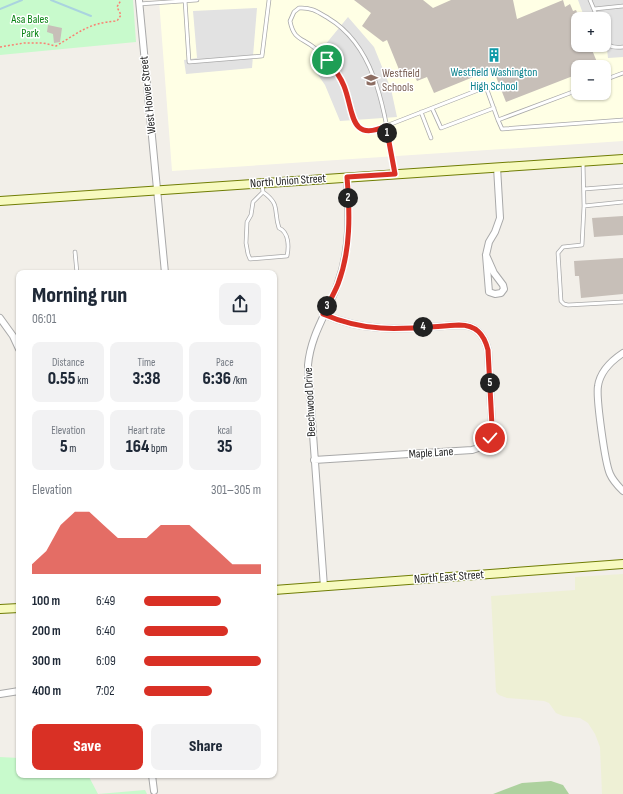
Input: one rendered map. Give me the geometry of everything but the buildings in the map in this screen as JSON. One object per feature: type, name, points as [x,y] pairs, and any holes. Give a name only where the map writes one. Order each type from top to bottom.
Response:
[{"type":"street","name":"West Hoover Street","points":[[139,2],[165,270]]},
{"type":"street","name":"North Union Street","points":[[0,201],[623,159]]},
{"type":"street","points":[[486,255],[494,273],[503,285],[504,289],[501,293],[496,294],[490,292],[486,255],[489,242],[495,232],[500,218],[497,167]]},
{"type":"street","name":"Beechwood Drive","points":[[324,587],[308,365],[312,342],[323,314],[338,284],[345,258],[349,227],[347,177]]},
{"type":"street","name":"Maple Lane","points":[[314,460],[478,449],[490,438],[492,426],[488,350],[484,338],[477,329],[471,326],[459,325],[373,329],[339,321],[323,314]]},
{"type":"street","points":[[0,318],[16,342]]},
{"type":"street","points":[[623,353],[607,367],[601,376],[598,386],[597,399],[607,464],[614,480],[623,491]]},
{"type":"street","name":"North East Street","points":[[277,590],[623,564]]},
{"type":"street","points":[[0,609],[16,608]]},
{"type":"street","points":[[0,694],[16,692]]},
{"type":"street","points":[[152,778],[154,792]]},
{"type":"lane","points":[[185,0],[189,62],[262,56],[269,0]]},
{"type":"lane","points":[[139,2],[197,0]]},
{"type":"lane","points":[[590,0],[595,12]]},
{"type":"lane","points":[[594,9],[623,6]]},
{"type":"lane","points":[[395,174],[386,126],[373,76],[361,51],[350,36],[336,23],[312,9],[300,8],[294,12],[290,21],[292,30],[295,35],[316,48],[337,71],[344,86],[356,124],[360,129],[374,131],[386,126],[421,112],[486,87],[502,129],[623,120]]},
{"type":"lane","points":[[611,47],[623,47]]},
{"type":"lane","points":[[611,77],[623,72]]},
{"type":"lane","points":[[498,120],[571,93]]},
{"type":"lane","points":[[432,108],[441,128],[494,108]]},
{"type":"lane","points":[[421,112],[431,138]]},
{"type":"lane","points":[[583,161],[584,206],[582,245],[563,247],[558,253],[561,301],[568,305],[623,302]]},
{"type":"lane","points":[[262,183],[263,192],[273,199],[278,228],[286,233],[287,256],[250,259],[248,254],[246,222],[252,215],[253,202],[263,192]]},
{"type":"lane","points":[[584,189],[623,186]]},
{"type":"lane","points":[[584,206],[623,202]]},
{"type":"lane","points":[[75,252],[77,270]]},
{"type":"path","points":[[0,46],[24,43],[43,43],[56,46],[88,26],[103,22],[117,21],[120,15],[117,7],[121,0]]},
{"type":"shaded area","name":"Westfield Schools","points":[[159,0],[623,0],[623,141],[172,171]]},
{"type":"shaded area","points":[[578,0],[623,0],[623,57],[608,58],[607,52],[611,52],[611,12],[582,12]]},
{"type":"shaded area","points":[[257,8],[252,68],[186,74],[184,60],[197,58],[193,11]]},
{"type":"shaded area","points":[[348,17],[374,47],[391,89],[397,117],[340,121],[325,85],[316,72],[320,51]]},
{"type":"shaded area","points":[[623,574],[623,794],[602,794],[600,747],[595,734],[588,723],[580,718],[563,716],[556,713],[549,703],[544,701],[507,698],[496,692],[491,596],[575,590],[575,577]]},
{"type":"green space","name":"Asa Bales Park","points":[[0,0],[133,0],[136,42],[0,55]]},
{"type":"green space","points":[[0,757],[16,758],[16,778],[90,778],[98,794],[0,794]]},
{"type":"green space","points":[[551,781],[563,785],[569,794],[493,794],[522,783]]},
{"type":"green space","points":[[145,790],[147,794],[98,794]]},
{"type":"waterway","points":[[0,9],[22,0]]},
{"type":"waterway","points":[[51,0],[91,16]]},
{"type":"place","name":"Westfield Washington High School","points":[[494,55]]},
{"type":"place","name":"Westfield Schools","points":[[371,80]]},
{"type":"route","points":[[327,60],[340,76],[350,102],[352,116],[360,129],[374,131],[386,126],[395,174],[347,177],[349,227],[347,249],[338,284],[323,314],[339,321],[373,329],[459,325],[471,326],[477,329],[482,334],[488,350],[492,426],[490,438]]}]
